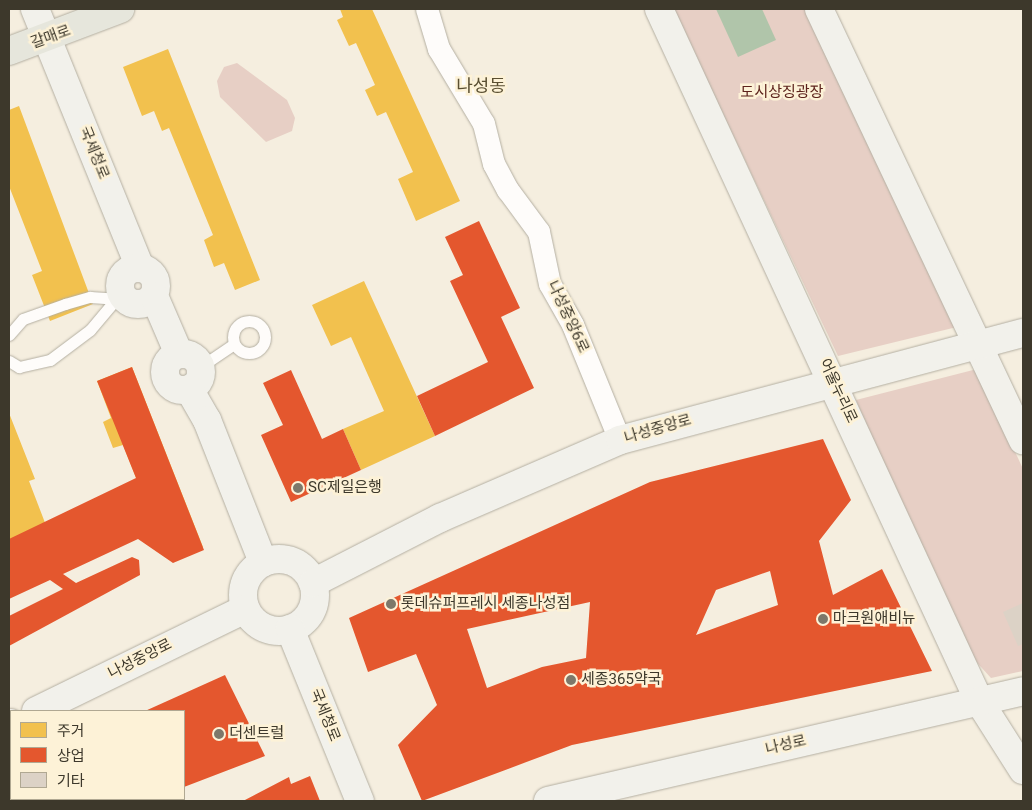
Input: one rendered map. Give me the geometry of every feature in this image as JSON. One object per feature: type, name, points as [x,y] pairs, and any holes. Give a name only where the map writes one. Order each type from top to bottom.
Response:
[{"type":"main road","name":"갈매로","points":[[9,51],[48,39],[120,9]]},
{"type":"street","name":"국세청로","points":[[35,9],[140,267],[155,278],[154,296],[189,370]]},
{"type":"street","name":"나성중앙6로","points":[[427,9],[439,49],[484,124],[503,181],[539,232],[550,284],[573,325],[620,440]]},
{"type":"street","name":"어울누리로","points":[[659,9],[834,381],[979,701],[1023,770]]},
{"type":"street","points":[[819,9],[1023,440]]},
{"type":"street","name":"나성중앙로","points":[[313,583],[440,518],[620,440],[834,381],[1023,333]]},
{"type":"street","points":[[189,370],[263,562]]},
{"type":"street","points":[[263,562],[292,562],[313,583],[308,616],[290,629],[269,630],[245,609],[243,587],[263,562]]},
{"type":"street","name":"나성중앙로","points":[[38,710],[245,609]]},
{"type":"street","name":"국세청로","points":[[290,629],[360,801]]},
{"type":"street","name":"나성로","points":[[548,801],[622,792],[1023,691]]},
{"type":"lane","points":[[9,335],[23,320],[65,304],[90,297],[116,299],[90,330],[50,360],[19,367],[9,361]]},
{"type":"lane","points":[[189,370],[234,344]]},
{"type":"green space","name":"도시상징광장","points":[[673,9],[811,9],[961,326],[838,356]]},
{"type":"green space","points":[[237,63],[287,100],[295,118],[292,131],[266,142],[220,97],[217,81],[224,67]]},
{"type":"green space","points":[[977,369],[1023,469],[1023,671],[991,678],[961,645],[856,400]]},
{"type":"shaded area","points":[[716,9],[762,9],[776,40],[738,57]]},
{"type":"building: 주거","points":[[340,9],[372,9],[460,201],[416,221],[398,179],[413,172],[386,112],[377,116],[365,90],[375,85],[356,43],[349,46],[337,20],[343,17]]},
{"type":"building: 주거","points":[[168,49],[260,280],[235,290],[224,263],[214,267],[204,240],[213,235],[169,128],[162,131],[154,111],[142,116],[123,67]]},
{"type":"building: 주거","points":[[19,106],[93,304],[50,321],[32,275],[42,271],[9,186],[9,110]]},
{"type":"building: 주거","points":[[364,281],[435,436],[361,470],[343,429],[384,411],[351,337],[331,346],[312,305]]},
{"type":"building: 주거","points":[[132,367],[203,547],[174,560],[159,525],[150,529],[138,500],[144,498],[123,445],[113,448],[103,422],[111,418],[97,381]]},
{"type":"building: 주거","points":[[9,413],[35,479],[29,481],[57,554],[28,565],[18,540],[9,544]]},
{"type":"building: 상업","points":[[479,221],[520,308],[501,317],[534,388],[435,436],[417,396],[488,362],[450,281],[463,275],[445,237]]},
{"type":"building: 상업","points":[[132,367],[204,550],[173,563],[138,539],[63,574],[76,583],[132,557],[139,560],[140,575],[9,646],[9,616],[63,589],[50,580],[9,599],[9,539],[136,478],[97,381]]},
{"type":"building: 상업","points":[[291,370],[322,439],[343,429],[361,470],[291,502],[261,435],[283,425],[263,383]]},
{"type":"building: 상업","name":"마크원애비뉴","points":[[823,439],[851,500],[819,541],[833,595],[882,569],[932,671],[572,745],[422,801],[398,745],[437,705],[416,654],[368,672],[349,618],[650,482]],"holes":[[[770,571],[778,605],[696,635],[716,590]],[[590,602],[586,658],[542,667],[487,688],[467,629]]]},
{"type":"building: 상업","name":"더센트럴","points":[[225,675],[265,756],[185,787],[185,710],[147,710]]},
{"type":"building: 상업","name":"더센트럴","points":[[310,776],[320,801],[243,801],[289,777],[291,784]]},
{"type":"building: 상업","points":[[10,786],[10,800],[76,800],[9,801]]},
{"type":"building: 기타","points":[[1023,603],[1023,644],[1018,646],[1003,612]]},
{"type":"place","name":"SC제일은행","points":[[298,488]]},
{"type":"place","name":"롯데슈퍼프레시 세종나성점","points":[[391,604]]},
{"type":"place","name":"마크원애비뉴","points":[[823,619]]},
{"type":"place","name":"세종365약국","points":[[571,680]]},
{"type":"place","name":"더센트럴","points":[[219,734]]},
{"type":"district","name":"나성동","points":[[481,86]]}]
